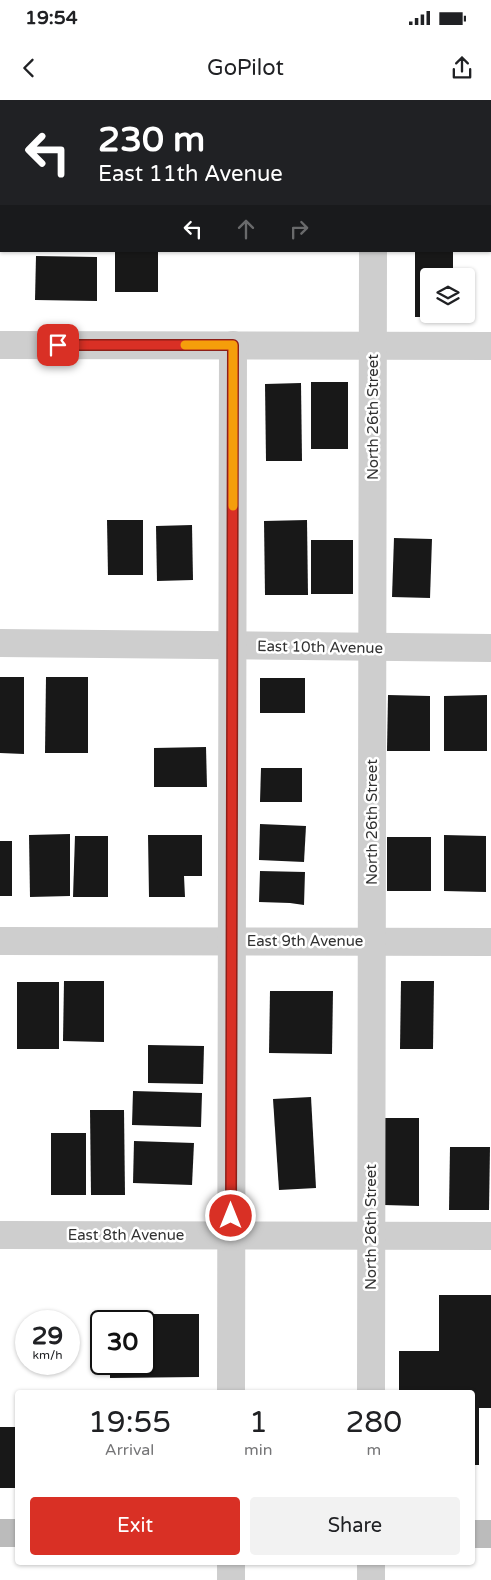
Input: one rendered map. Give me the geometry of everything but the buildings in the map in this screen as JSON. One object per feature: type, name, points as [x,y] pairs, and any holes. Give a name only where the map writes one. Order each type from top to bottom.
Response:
[{"type":"street","name":"North 26th Street","points":[[371,1390],[373,252]]},
{"type":"street","points":[[0,345],[491,346]]},
{"type":"street","points":[[231,1390],[233,345]]},
{"type":"street","name":"East 10th Avenue","points":[[0,643],[491,648]]},
{"type":"street","name":"East 9th Avenue","points":[[0,941],[491,942]]},
{"type":"street","name":"East 8th Avenue","points":[[0,1235],[491,1236]]},
{"type":"street","points":[[0,1533],[15,1533]]},
{"type":"street","points":[[475,1534],[491,1534]]},
{"type":"street","points":[[231,1565],[231,1580]]},
{"type":"street","points":[[370,1565],[370,1580]]},
{"type":"slow traffic","points":[[185,345],[233,345],[233,506]]},
{"type":"route","points":[[58,345],[233,345],[231,1216]]}]
